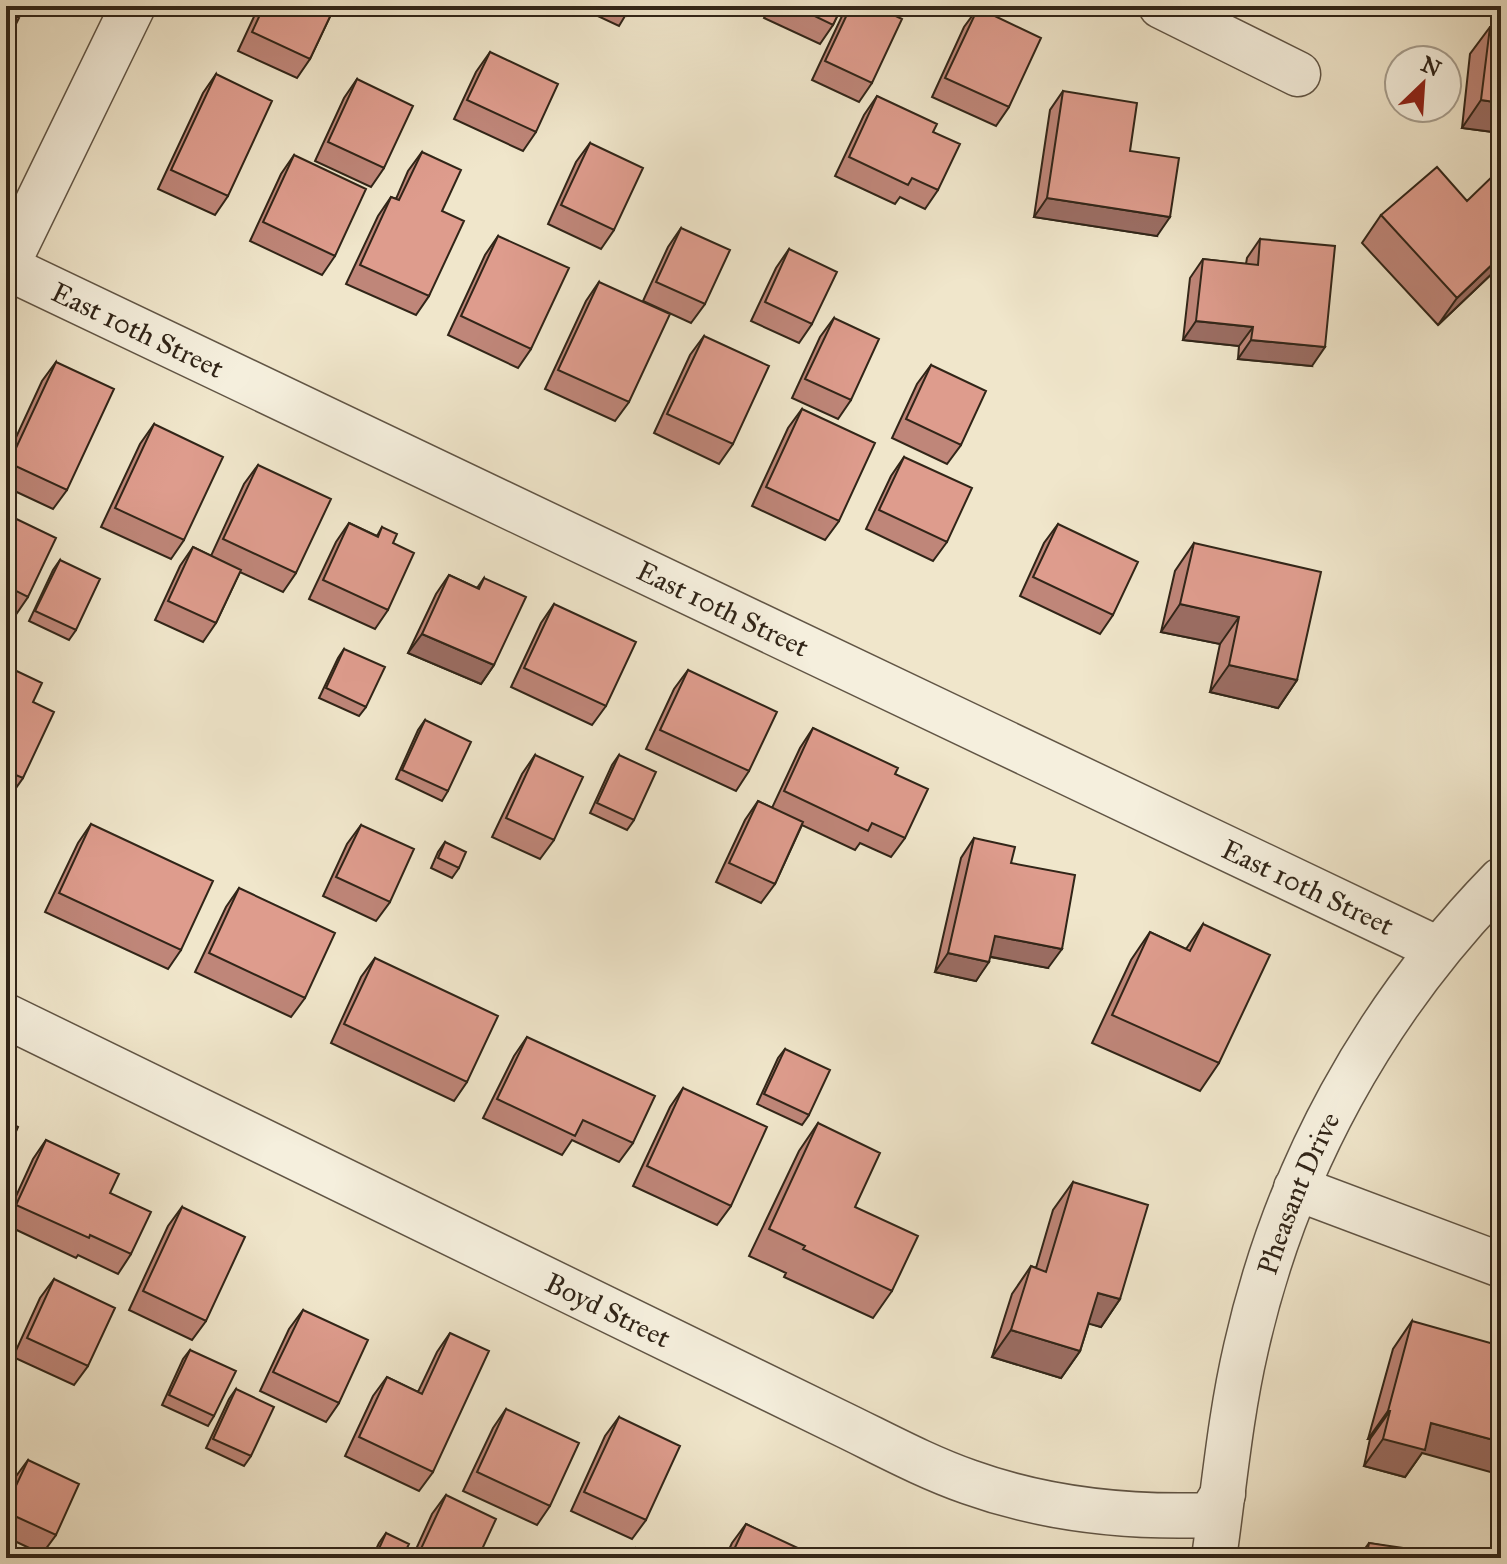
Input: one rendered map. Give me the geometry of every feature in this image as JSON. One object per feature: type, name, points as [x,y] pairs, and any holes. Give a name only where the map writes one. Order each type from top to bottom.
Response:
[{"type":"street","points":[[6,267],[133,6]]},
{"type":"street","points":[[1161,6],[1298,74]]},
{"type":"street","name":"East 10th Street","points":[[6,267],[1438,949]]},
{"type":"street","name":"Pheasant Drive","points":[[1214,1558],[1245,1350],[1257,1302],[1296,1188],[1331,1112],[1388,1017],[1438,949],[1501,880]]},
{"type":"street","name":"Boyd Street","points":[[6,1016],[793,1400],[967,1481],[1046,1503],[1148,1516],[1210,1515],[1223,1494]]},
{"type":"street","points":[[1296,1188],[1501,1265]]},
{"type":"building","points":[[264,6],[335,6],[310,59],[252,32]]},
{"type":"building","points":[[605,6],[631,6],[626,16]]},
{"type":"building","points":[[794,6],[842,6],[833,25]]},
{"type":"building","points":[[851,6],[875,6],[902,19],[872,83],[825,61]]},
{"type":"building","points":[[978,8],[1041,38],[1009,107],[945,78]]},
{"type":"building","points":[[6,12],[19,18],[6,44]]},
{"type":"building","points":[[1490,27],[1501,28],[1501,103],[1481,100]]},
{"type":"building","points":[[490,52],[558,84],[536,132],[467,100]]},
{"type":"building","points":[[216,74],[272,101],[228,196],[171,170]]},
{"type":"building","points":[[357,79],[413,106],[384,168],[328,142]]},
{"type":"building","points":[[1063,91],[1137,103],[1130,151],[1179,158],[1170,217],[1047,198]]},
{"type":"building","points":[[877,96],[937,124],[933,132],[960,144],[938,190],[912,178],[908,185],[849,157]]},
{"type":"building","points":[[590,143],[643,168],[614,230],[561,205]]},
{"type":"building","points":[[422,152],[461,170],[442,211],[464,221],[429,296],[360,265],[391,197],[399,200]]},
{"type":"building","points":[[294,155],[366,189],[335,256],[263,222]]},
{"type":"building","points":[[1437,167],[1467,201],[1501,168],[1501,256],[1457,298],[1381,215]]},
{"type":"building","points":[[681,228],[730,250],[705,304],[656,282]]},
{"type":"building","points":[[498,236],[569,268],[531,349],[461,316]]},
{"type":"building","points":[[1260,239],[1335,246],[1325,347],[1251,340],[1253,327],[1196,321],[1203,259],[1258,265]]},
{"type":"building","points":[[789,249],[837,272],[812,324],[765,302]]},
{"type":"building","points":[[599,282],[670,314],[629,402],[558,370]]},
{"type":"building","points":[[834,318],[879,339],[851,400],[805,379]]},
{"type":"building","points":[[704,336],[769,366],[733,444],[667,414]]},
{"type":"building","points":[[56,362],[114,389],[67,490],[9,463]]},
{"type":"building","points":[[931,365],[986,391],[961,445],[906,419]]},
{"type":"building","points":[[802,409],[875,443],[839,521],[766,487]]},
{"type":"building","points":[[154,424],[223,457],[184,540],[115,508]]},
{"type":"building","points":[[904,457],[972,488],[947,542],[879,510]]},
{"type":"building","points":[[258,465],[331,499],[296,573],[223,539]]},
{"type":"building","points":[[6,514],[56,538],[28,597],[6,586]]},
{"type":"building","points":[[349,523],[378,537],[382,527],[397,534],[393,543],[414,553],[388,610],[323,580]]},
{"type":"building","points":[[1058,524],[1138,562],[1113,615],[1033,577]]},
{"type":"building","points":[[1194,543],[1321,572],[1297,680],[1229,665],[1239,617],[1180,604]]},
{"type":"building","points":[[193,547],[241,570],[216,623],[168,601]]},
{"type":"building","points":[[60,560],[100,579],[76,630],[35,611]]},
{"type":"building","points":[[449,575],[479,589],[484,578],[526,597],[494,665],[422,634]]},
{"type":"building","points":[[554,604],[636,642],[606,706],[524,668]]},
{"type":"building","points":[[344,649],[385,667],[366,707],[326,688]]},
{"type":"building","points":[[6,666],[42,683],[33,702],[54,712],[23,778],[6,771]]},
{"type":"building","points":[[688,670],[777,712],[749,771],[660,730]]},
{"type":"building","points":[[425,720],[471,742],[448,791],[402,770]]},
{"type":"building","points":[[813,728],[898,768],[895,774],[928,789],[905,838],[872,823],[868,831],[784,791]]},
{"type":"building","points":[[535,755],[583,777],[554,840],[506,818]]},
{"type":"building","points":[[619,755],[656,772],[634,820],[597,803]]},
{"type":"building","points":[[758,801],[803,822],[775,884],[729,863]]},
{"type":"building","points":[[91,824],[213,881],[181,950],[59,893]]},
{"type":"building","points":[[361,825],[414,849],[390,902],[336,877]]},
{"type":"building","points":[[974,838],[1015,847],[1011,863],[1075,875],[1062,949],[995,936],[989,962],[948,953]]},
{"type":"building","points":[[445,842],[466,852],[459,868],[438,858]]},
{"type":"building","points":[[239,888],[335,933],[305,998],[209,953]]},
{"type":"building","points":[[1203,924],[1270,955],[1219,1063],[1112,1015],[1150,932],[1190,951]]},
{"type":"building","points":[[375,958],[498,1016],[467,1082],[344,1024]]},
{"type":"building","points":[[527,1037],[655,1096],[633,1143],[583,1120],[575,1136],[497,1099]]},
{"type":"building","points":[[785,1049],[830,1070],[809,1115],[764,1094]]},
{"type":"building","points":[[683,1088],[767,1127],[731,1206],[647,1166]]},
{"type":"building","points":[[6,1121],[18,1127],[6,1154]]},
{"type":"building","points":[[818,1123],[880,1153],[855,1207],[918,1236],[892,1291],[803,1249],[805,1246],[769,1229]]},
{"type":"building","points":[[46,1140],[119,1174],[110,1193],[151,1212],[131,1254],[16,1205]]},
{"type":"building","points":[[1073,1182],[1148,1205],[1120,1299],[1098,1293],[1080,1351],[1011,1330],[1031,1266],[1046,1272]]},
{"type":"building","points":[[182,1207],[245,1237],[206,1321],[143,1291]]},
{"type":"building","points":[[54,1279],[115,1308],[88,1366],[27,1338]]},
{"type":"building","points":[[303,1310],[368,1340],[339,1403],[273,1372]]},
{"type":"building","points":[[1412,1321],[1501,1346],[1501,1442],[1431,1423],[1425,1450],[1383,1439]]},
{"type":"building","points":[[450,1333],[489,1351],[433,1472],[359,1437],[387,1377],[422,1394]]},
{"type":"building","points":[[190,1350],[236,1371],[214,1416],[169,1395]]},
{"type":"building","points":[[236,1389],[274,1407],[251,1456],[213,1439]]},
{"type":"building","points":[[506,1409],[579,1443],[550,1506],[477,1472]]},
{"type":"building","points":[[619,1417],[680,1446],[646,1520],[584,1492]]},
{"type":"building","points":[[28,1460],[79,1484],[56,1535],[6,1512]]},
{"type":"building","points":[[446,1495],[496,1519],[478,1558],[430,1558],[419,1553]]},
{"type":"building","points":[[746,1524],[815,1556],[730,1558]]},
{"type":"building","points":[[386,1533],[409,1544],[402,1558],[388,1558],[377,1553]]},
{"type":"building","points":[[1369,1543],[1452,1555],[1452,1558],[1366,1558]]},
{"type":"building","points":[[636,1548],[657,1558],[632,1558]]},
{"type":"building","points":[[153,1549],[172,1558],[149,1558]]},
{"type":"building","points":[[14,1551],[28,1558],[11,1558]]}]
